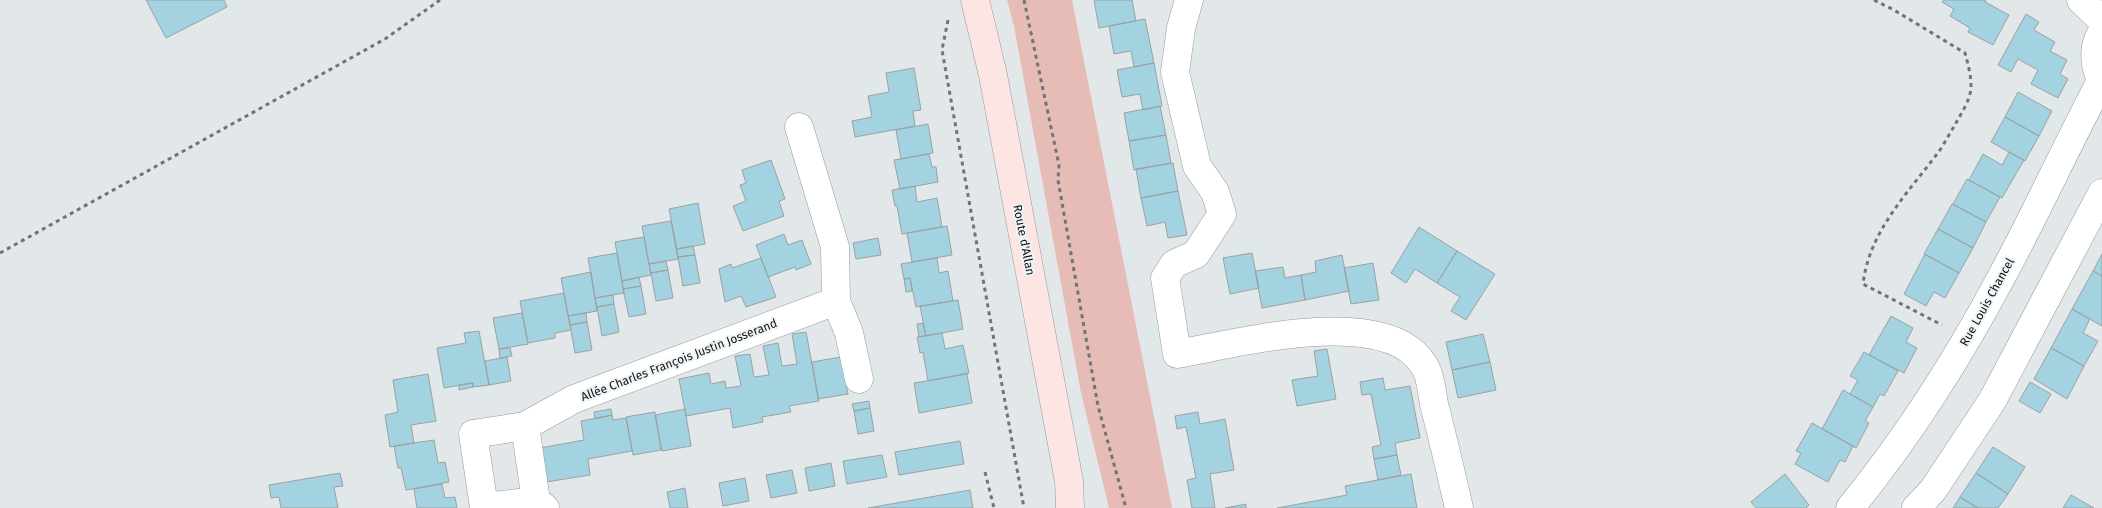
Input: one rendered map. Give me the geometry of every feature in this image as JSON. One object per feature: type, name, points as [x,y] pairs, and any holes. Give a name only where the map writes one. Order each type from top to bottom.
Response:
[{"type":"street","name":"Route d'Allan","points":[[975,0],[993,75],[1069,481],[1078,508]]},
{"type":"street","points":[[1189,0],[1181,28],[1175,72],[1197,166],[1215,192],[1222,214],[1196,254],[1174,264],[1165,278],[1177,354],[1310,330],[1354,332],[1386,338],[1407,347],[1426,368],[1459,508]]},
{"type":"street","points":[[2081,0],[2102,20]]},
{"type":"street","points":[[2102,32],[2098,38],[2095,52],[2096,68],[2102,82]]},
{"type":"street","name":"Rue Louis Chancel","points":[[1850,508],[1884,466],[1936,390],[1967,338],[2003,274],[2102,82]]},
{"type":"street","points":[[800,127],[835,247],[836,301],[849,333],[859,379]]},
{"type":"street","points":[[1916,508],[1933,490],[1992,400],[2102,193]]},
{"type":"street","name":"Allée Charles François Justin Josserand","points":[[525,426],[528,505],[484,507],[473,434],[525,426],[574,399],[836,301]]},
{"type":"street","name":"Route d'Allan","points":[[1069,481],[1070,508]]},
{"type":"path","points":[[0,253],[385,39],[440,0]]},
{"type":"path","points":[[1024,0],[1059,165],[1059,189],[1098,406],[1126,508]]},
{"type":"path","points":[[1874,0],[1965,53],[1969,67],[1971,88],[1966,105],[1939,153],[1902,198],[1877,238],[1865,268],[1863,284],[1967,338]]},
{"type":"path","points":[[950,15],[942,50],[1024,508]]},
{"type":"path","points":[[985,472],[994,508]]},
{"type":"shaded area","points":[[1007,0],[1072,0],[1172,508],[1109,508],[1081,393],[1014,26]]},
{"type":"building","points":[[146,0],[224,0],[227,7],[166,38]]},
{"type":"building","points":[[1094,0],[1132,0],[1136,21],[1099,28]]},
{"type":"building","points":[[1944,0],[1986,0],[1985,2],[2009,15],[1993,45],[1968,32],[1970,28],[1950,16],[1954,9],[1942,2]]},
{"type":"building","points":[[2026,14],[2039,22],[2034,30],[2055,42],[2050,51],[2067,60],[2060,74],[2068,79],[2058,98],[2031,84],[2038,70],[2018,59],[2011,72],[1998,65]]},
{"type":"building","points":[[1145,19],[1154,63],[1134,67],[1131,51],[1114,54],[1109,26]]},
{"type":"building","points":[[1154,63],[1162,106],[1143,110],[1140,94],[1122,97],[1117,70]]},
{"type":"building","points":[[914,68],[921,110],[913,111],[915,126],[855,137],[852,121],[872,117],[868,96],[889,92],[886,73]]},
{"type":"building","points":[[2018,92],[2052,111],[2039,136],[2005,117]]},
{"type":"building","points":[[1160,106],[1166,135],[1129,141],[1124,113]]},
{"type":"building","points":[[2005,117],[2039,136],[2025,161],[1991,142]]},
{"type":"building","points":[[928,124],[933,153],[901,159],[896,130]]},
{"type":"building","points":[[1166,135],[1171,163],[1134,170],[1129,141]]},
{"type":"building","points":[[2009,152],[2024,160],[2002,198],[1969,180],[1983,154],[2002,165]]},
{"type":"building","points":[[929,154],[932,167],[936,167],[938,182],[900,189],[894,160]]},
{"type":"building","points":[[771,160],[785,199],[779,201],[784,216],[743,231],[733,206],[746,201],[740,185],[746,183],[742,170]]},
{"type":"building","points":[[1173,163],[1178,191],[1141,198],[1136,169]]},
{"type":"building","points":[[1967,179],[2000,197],[1986,222],[1953,204]]},
{"type":"building","points":[[915,186],[917,202],[937,198],[942,227],[902,234],[892,190]]},
{"type":"building","points":[[1178,191],[1187,235],[1168,238],[1165,222],[1147,226],[1141,198]]},
{"type":"building","points":[[698,203],[705,244],[677,249],[669,209]]},
{"type":"building","points":[[1952,204],[1986,222],[1973,248],[1938,229]]},
{"type":"building","points":[[671,221],[678,259],[649,264],[642,226]]},
{"type":"building","points":[[947,226],[952,255],[912,262],[907,233]]},
{"type":"building","points":[[1419,227],[1457,251],[1437,283],[1415,269],[1406,283],[1391,273]]},
{"type":"building","points":[[1938,229],[1973,248],[1959,273],[1924,254]]},
{"type":"building","points":[[784,234],[788,245],[802,240],[811,264],[796,270],[795,267],[768,277],[756,245]]},
{"type":"building","points":[[644,237],[651,275],[622,281],[615,242]]},
{"type":"building","points":[[878,238],[881,255],[856,259],[853,243]]},
{"type":"building","points":[[693,246],[695,255],[678,257],[677,249]]},
{"type":"building","points":[[1457,251],[1495,274],[1466,320],[1451,311],[1460,297],[1437,283]]},
{"type":"building","points":[[617,253],[624,293],[595,298],[588,258]]},
{"type":"building","points":[[1252,253],[1259,288],[1230,294],[1223,258]]},
{"type":"building","points":[[1925,254],[1959,273],[1945,298],[1934,292],[1926,306],[1904,294]]},
{"type":"building","points":[[2102,254],[2102,276],[2093,271]]},
{"type":"building","points":[[695,255],[700,283],[683,286],[678,257]]},
{"type":"building","points":[[1342,255],[1349,291],[1305,300],[1301,275],[1316,272],[1315,261]]},
{"type":"building","points":[[761,258],[776,297],[746,307],[741,296],[725,302],[719,269],[731,264],[732,268]]},
{"type":"building","points":[[937,258],[939,273],[948,271],[953,301],[916,307],[910,278],[904,279],[901,264]]},
{"type":"building","points":[[666,261],[668,270],[651,273],[649,264]]},
{"type":"building","points":[[1373,263],[1379,300],[1351,304],[1344,268]]},
{"type":"building","points":[[1283,267],[1285,278],[1301,275],[1305,300],[1262,308],[1255,271]]},
{"type":"building","points":[[668,270],[673,298],[656,301],[651,273]]},
{"type":"building","points":[[2093,271],[2102,276],[2102,326],[2072,309]]},
{"type":"building","points":[[591,272],[597,311],[568,316],[561,278]]},
{"type":"building","points":[[639,277],[641,286],[623,289],[622,281]]},
{"type":"building","points":[[910,278],[912,291],[906,292],[904,279]]},
{"type":"building","points":[[641,286],[646,314],[629,317],[623,289]]},
{"type":"building","points":[[564,293],[571,330],[555,333],[555,338],[528,343],[520,301]]},
{"type":"building","points":[[613,295],[614,304],[597,307],[595,298]]},
{"type":"building","points":[[958,300],[963,329],[926,336],[920,306]]},
{"type":"building","points":[[614,304],[619,332],[602,336],[597,307]]},
{"type":"building","points":[[2072,309],[2090,319],[2083,333],[2098,341],[2084,366],[2051,348]]},
{"type":"building","points":[[522,313],[528,344],[499,349],[493,318]]},
{"type":"building","points":[[586,313],[587,322],[570,325],[568,316]]},
{"type":"building","points":[[1891,316],[1913,328],[1906,342],[1917,348],[1904,373],[1869,355]]},
{"type":"building","points":[[587,322],[592,350],[575,353],[570,325]]},
{"type":"building","points":[[923,323],[926,336],[919,337],[917,324]]},
{"type":"building","points":[[479,331],[489,385],[473,387],[473,383],[444,388],[437,348],[466,343],[464,333]]},
{"type":"building","points":[[806,332],[819,401],[789,406],[791,412],[762,417],[763,422],[733,428],[730,408],[686,416],[679,379],[709,373],[711,384],[725,381],[726,388],[741,386],[735,356],[750,354],[754,377],[769,375],[763,346],[778,343],[782,366],[797,364],[792,334]]},
{"type":"building","points":[[942,333],[945,349],[963,345],[969,373],[928,381],[923,352],[920,353],[917,337]]},
{"type":"building","points":[[1483,334],[1490,362],[1452,370],[1446,342]]},
{"type":"building","points":[[510,348],[512,356],[500,358],[499,349]]},
{"type":"building","points":[[2051,348],[2084,366],[2067,399],[2034,379]]},
{"type":"building","points":[[1327,349],[1336,399],[1297,406],[1292,380],[1318,376],[1314,351]]},
{"type":"building","points":[[1864,352],[1898,371],[1884,396],[1880,394],[1873,407],[1850,394],[1858,380],[1850,376]]},
{"type":"building","points":[[507,357],[511,381],[489,385],[485,361]]},
{"type":"building","points":[[841,357],[848,394],[818,399],[812,362]]},
{"type":"building","points":[[1490,362],[1496,390],[1458,398],[1452,370]]},
{"type":"building","points":[[428,374],[436,421],[411,425],[414,443],[390,447],[385,415],[398,412],[393,380]]},
{"type":"building","points":[[967,374],[972,403],[919,413],[914,383]]},
{"type":"building","points":[[1383,378],[1385,390],[1410,386],[1420,438],[1395,443],[1397,455],[1374,459],[1372,447],[1381,445],[1371,394],[1362,395],[1360,382]]},
{"type":"building","points":[[2030,382],[2051,394],[2040,413],[2019,401]]},
{"type":"building","points":[[473,383],[473,387],[459,390],[459,385]]},
{"type":"building","points":[[1843,390],[1873,407],[1865,421],[1869,423],[1856,448],[1822,429]]},
{"type":"building","points":[[869,401],[870,408],[854,411],[852,404]]},
{"type":"building","points":[[870,408],[874,431],[858,434],[854,411]]},
{"type":"building","points":[[611,409],[612,415],[595,419],[594,412]]},
{"type":"building","points":[[685,409],[691,446],[662,451],[655,415]]},
{"type":"building","points":[[655,412],[661,450],[633,455],[626,417]]},
{"type":"building","points":[[1198,412],[1200,424],[1225,419],[1234,470],[1210,474],[1215,508],[1192,508],[1187,480],[1196,478],[1186,427],[1177,429],[1175,416]]},
{"type":"building","points":[[612,415],[613,420],[626,418],[632,451],[588,459],[590,475],[546,482],[540,448],[584,440],[581,421]]},
{"type":"building","points":[[1812,423],[1853,446],[1845,462],[1840,460],[1828,482],[1795,464],[1801,453],[1796,451]]},
{"type":"building","points":[[434,440],[438,463],[445,462],[449,482],[406,490],[401,468],[398,468],[394,446]]},
{"type":"building","points":[[960,441],[964,464],[899,475],[895,452]]},
{"type":"building","points":[[1993,447],[2025,467],[2008,494],[1976,473]]},
{"type":"building","points":[[882,455],[887,477],[847,484],[843,461]]},
{"type":"building","points":[[1397,455],[1401,475],[1378,480],[1374,459]]},
{"type":"building","points":[[831,463],[835,486],[809,491],[805,468]]},
{"type":"building","points":[[792,470],[797,493],[771,498],[766,475]]},
{"type":"building","points":[[340,473],[343,486],[334,487],[338,508],[281,508],[279,497],[271,498],[269,485]]},
{"type":"building","points":[[1976,473],[2008,494],[1998,508],[1978,508],[1960,497]]},
{"type":"building","points":[[1411,474],[1417,508],[1277,508],[1347,495],[1345,486]]},
{"type":"building","points":[[1785,474],[1809,505],[1806,508],[1756,508],[1751,502]]},
{"type":"building","points":[[745,478],[749,501],[723,506],[719,483]]},
{"type":"building","points":[[442,484],[445,498],[455,497],[457,508],[417,508],[414,489]]},
{"type":"building","points":[[685,488],[688,508],[670,508],[667,492]]},
{"type":"building","points":[[970,490],[973,508],[868,508]]},
{"type":"building","points":[[2071,495],[2094,508],[2063,508]]},
{"type":"building","points":[[1960,497],[1978,508],[1953,508]]},
{"type":"building","points":[[1246,504],[1246,508],[1225,508]]}]
